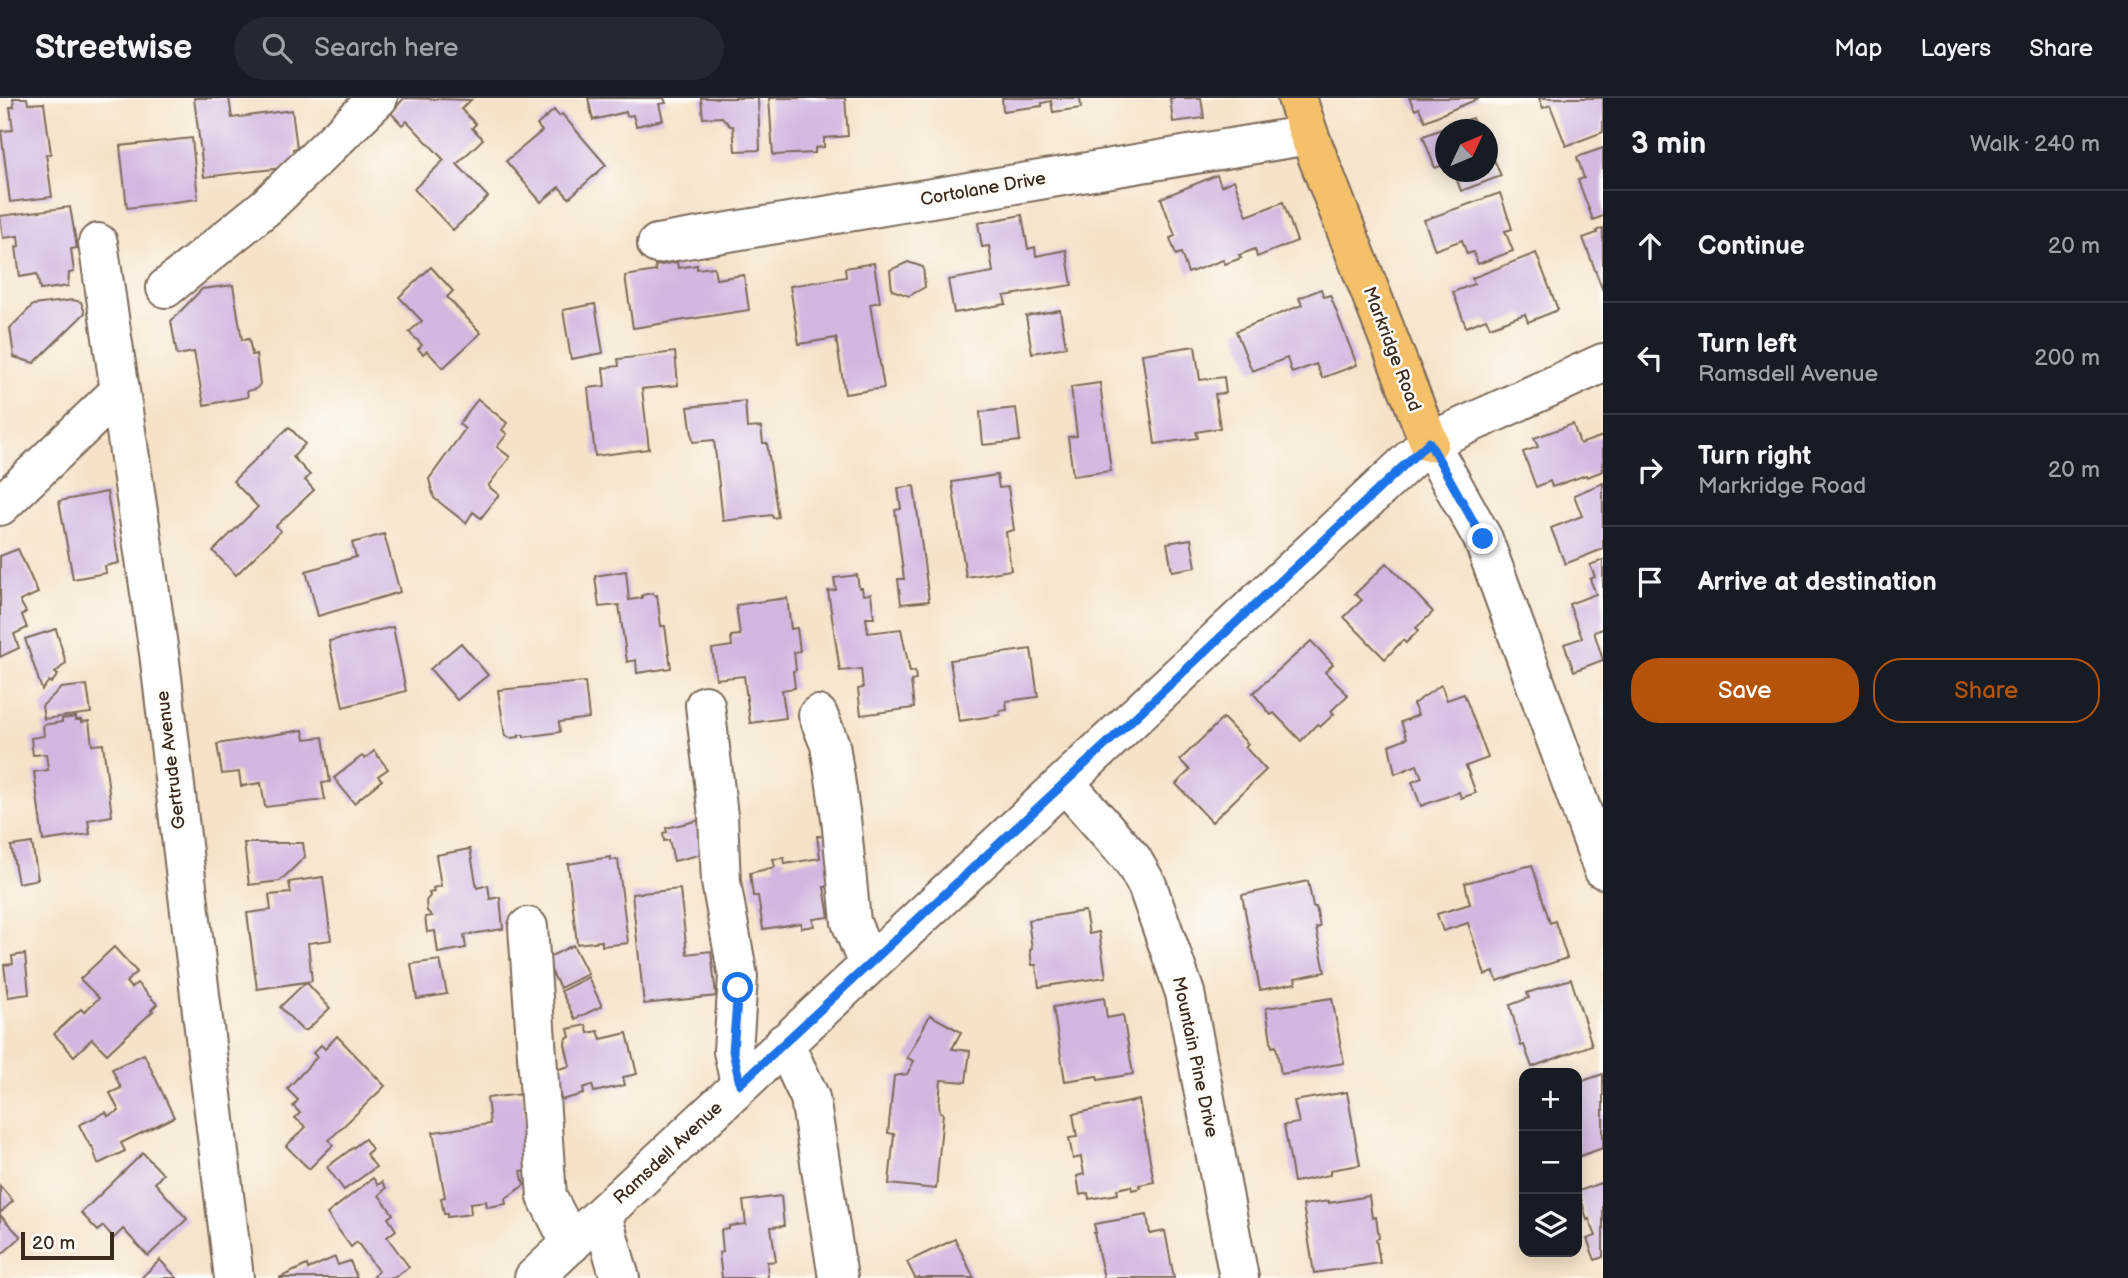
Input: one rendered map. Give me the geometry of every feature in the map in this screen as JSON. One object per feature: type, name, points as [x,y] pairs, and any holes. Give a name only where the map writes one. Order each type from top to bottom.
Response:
[{"type":"main road","name":"Markridge Road","points":[[1297,98],[1429,442]]},
{"type":"street","points":[[166,288],[267,206],[378,98]]},
{"type":"street","name":"Cortolane Drive","points":[[657,244],[1309,135]]},
{"type":"street","name":"Gertrude Avenue","points":[[98,243],[159,653],[234,1278]]},
{"type":"street","name":"Ramsdell Avenue","points":[[534,1278],[1429,442],[1603,363]]},
{"type":"street","points":[[0,506],[119,392]]},
{"type":"street","name":"Markridge Road","points":[[1429,442],[1483,539],[1603,869]]},
{"type":"street","points":[[705,705],[718,816],[721,882],[737,977],[733,1051],[740,1084]]},
{"type":"street","points":[[818,715],[830,745],[841,818],[851,922],[868,965]]},
{"type":"street","name":"Mountain Pine Drive","points":[[1065,783],[1132,859],[1147,885],[1177,969],[1185,993],[1239,1278]]},
{"type":"street","points":[[528,927],[547,1197],[571,1244]]},
{"type":"street","points":[[784,1043],[810,1098],[838,1278]]},
{"type":"street","points":[[602,1215],[620,1278]]},
{"type":"building","points":[[13,98],[27,98],[28,104],[44,103],[51,154],[46,154],[52,197],[10,202],[1,131],[13,130],[10,107],[14,107]]},
{"type":"building","points":[[194,98],[229,98],[232,118],[292,110],[297,148],[293,149],[295,159],[291,167],[204,177]]},
{"type":"building","points":[[404,98],[471,100],[461,109],[476,124],[472,128],[483,139],[457,164],[488,197],[453,230],[414,189],[444,160],[407,121],[402,125],[391,113]]},
{"type":"building","points":[[588,98],[664,98],[666,103],[659,104],[663,120],[636,126],[633,115],[627,116],[626,112],[593,120]]},
{"type":"building","points":[[701,98],[758,98],[760,150],[735,151],[733,126],[722,117],[703,118]]},
{"type":"building","points":[[769,98],[845,98],[848,136],[824,138],[824,147],[815,148],[815,153],[773,155]]},
{"type":"building","points":[[1002,98],[1080,98],[1081,108],[1053,112],[1051,101],[1042,103],[1042,106],[1003,111]]},
{"type":"building","points":[[1170,98],[1201,98],[1204,118],[1173,122]]},
{"type":"building","points":[[1409,98],[1480,98],[1425,121],[1419,108],[1415,110]]},
{"type":"building","points":[[1539,98],[1603,98],[1603,132],[1566,146],[1550,105],[1543,108]]},
{"type":"building","points":[[554,110],[559,116],[562,114],[606,165],[569,198],[559,187],[541,202],[506,161],[542,131],[537,125]]},
{"type":"building","points":[[1435,132],[1435,168],[1423,136]]},
{"type":"building","points":[[192,138],[198,199],[127,208],[120,146]]},
{"type":"building","points":[[1603,148],[1603,216],[1593,220],[1578,180],[1584,178],[1577,157]]},
{"type":"building","points":[[1217,175],[1221,186],[1234,180],[1247,216],[1283,202],[1297,241],[1257,257],[1255,249],[1225,264],[1223,260],[1188,273],[1181,253],[1176,255],[1170,238],[1175,236],[1161,198]]},
{"type":"building","points":[[1458,182],[1485,182],[1461,191]]},
{"type":"building","points":[[1500,193],[1512,229],[1505,231],[1513,251],[1478,264],[1473,252],[1467,254],[1462,240],[1435,250],[1424,220]]},
{"type":"building","points":[[70,207],[77,248],[71,249],[74,272],[69,273],[68,286],[40,290],[37,274],[20,277],[16,247],[19,246],[18,236],[3,238],[0,216]]},
{"type":"building","points":[[1022,215],[1028,249],[1035,247],[1036,256],[1066,250],[1072,285],[1004,296],[1006,304],[954,313],[948,280],[993,272],[989,246],[982,247],[978,223]]},
{"type":"building","points":[[1603,228],[1603,291],[1583,238]]},
{"type":"building","points":[[1536,253],[1558,310],[1528,322],[1525,314],[1490,327],[1486,319],[1466,327],[1453,292],[1474,284],[1472,278]]},
{"type":"building","points":[[677,262],[678,268],[697,265],[697,269],[714,267],[716,279],[744,275],[749,310],[633,328],[625,276],[656,271],[655,266]]},
{"type":"building","points":[[908,262],[923,267],[925,287],[909,296],[892,290],[890,270]]},
{"type":"building","points":[[874,263],[880,302],[870,304],[884,388],[845,394],[836,338],[799,344],[790,286],[846,277],[845,268]]},
{"type":"building","points":[[431,267],[453,291],[447,297],[481,333],[443,368],[427,351],[423,354],[418,349],[422,345],[409,332],[422,321],[399,297]]},
{"type":"building","points":[[233,285],[242,340],[249,339],[252,355],[256,354],[260,384],[256,389],[247,391],[248,397],[204,405],[194,352],[177,355],[171,321],[202,289]]},
{"type":"building","points":[[1321,289],[1324,297],[1330,295],[1357,365],[1322,378],[1316,364],[1292,373],[1287,358],[1252,371],[1236,331],[1302,305],[1299,298]]},
{"type":"building","points":[[73,300],[81,302],[85,313],[34,363],[14,357],[10,328],[33,305]]},
{"type":"building","points":[[595,304],[603,353],[571,359],[563,310]]},
{"type":"building","points":[[1060,310],[1066,347],[1032,353],[1026,316]]},
{"type":"building","points":[[1195,346],[1200,380],[1224,377],[1226,393],[1215,394],[1220,428],[1196,432],[1198,438],[1155,444],[1142,354]]},
{"type":"building","points":[[675,352],[678,385],[642,389],[649,449],[595,456],[588,388],[605,386],[603,368],[619,366],[618,359]]},
{"type":"building","points":[[1100,383],[1111,471],[1073,476],[1068,437],[1077,436],[1071,387]]},
{"type":"building","points":[[478,399],[507,423],[502,430],[507,434],[497,447],[510,457],[488,486],[499,495],[481,518],[473,512],[466,523],[434,498],[429,479],[465,429],[459,424]]},
{"type":"building","points":[[745,401],[747,428],[761,427],[763,443],[767,443],[778,517],[773,518],[772,515],[723,521],[714,440],[693,442],[688,407]]},
{"type":"building","points":[[1016,408],[1020,441],[983,445],[980,412]]},
{"type":"building","points":[[1573,424],[1580,444],[1603,436],[1603,471],[1552,487],[1550,481],[1536,487],[1523,452],[1538,447],[1534,438]]},
{"type":"building","points":[[289,427],[305,444],[293,457],[310,475],[305,480],[314,490],[276,526],[281,531],[236,575],[213,551],[258,507],[233,481]]},
{"type":"building","points":[[997,475],[999,488],[1008,487],[1014,530],[1006,532],[1011,570],[966,577],[952,482]]},
{"type":"building","points":[[1603,483],[1603,549],[1565,564],[1551,528],[1582,516],[1574,495]]},
{"type":"building","points":[[914,486],[929,601],[901,604],[898,579],[904,579],[895,510],[901,509],[898,488]]},
{"type":"building","points":[[107,492],[119,563],[105,566],[106,573],[73,579],[59,501]]},
{"type":"building","points":[[384,534],[400,592],[318,616],[306,571],[356,557],[352,543]]},
{"type":"building","points":[[1191,539],[1196,567],[1172,571],[1167,543]]},
{"type":"building","points":[[18,549],[38,593],[20,601],[26,612],[22,615],[27,628],[14,634],[19,648],[0,657],[0,556]]},
{"type":"building","points":[[1603,560],[1603,629],[1594,632],[1603,660],[1574,671],[1564,644],[1582,638],[1569,604],[1596,594],[1590,579],[1595,577],[1590,565]]},
{"type":"building","points":[[1387,563],[1433,612],[1416,628],[1419,630],[1406,643],[1403,640],[1385,659],[1344,617],[1362,600],[1355,594]]},
{"type":"building","points":[[626,571],[629,600],[653,593],[654,596],[657,595],[671,668],[637,673],[636,660],[627,662],[619,605],[599,607],[595,576]]},
{"type":"building","points":[[857,575],[863,595],[871,594],[874,618],[866,618],[868,633],[901,629],[910,672],[915,671],[916,680],[911,681],[914,708],[861,715],[858,689],[863,688],[861,669],[840,671],[828,591],[836,590],[834,578]]},
{"type":"building","points":[[787,598],[791,629],[797,628],[800,651],[794,652],[795,688],[782,690],[786,718],[750,723],[744,676],[716,679],[712,649],[732,646],[731,636],[740,635],[736,605]]},
{"type":"building","points":[[393,627],[406,691],[343,707],[329,641]]},
{"type":"building","points":[[56,629],[66,663],[42,690],[25,639]]},
{"type":"building","points":[[1311,641],[1333,664],[1325,672],[1348,695],[1331,711],[1334,714],[1320,727],[1317,724],[1301,741],[1274,713],[1271,715],[1253,693]]},
{"type":"building","points":[[461,643],[488,675],[457,700],[430,669]]},
{"type":"building","points":[[1031,649],[1038,697],[1006,701],[1007,710],[999,711],[1000,715],[959,721],[950,660]]},
{"type":"building","points":[[585,682],[589,718],[559,722],[560,732],[524,737],[505,736],[498,690]]},
{"type":"building","points":[[87,685],[91,713],[44,719],[42,706],[61,688]]},
{"type":"building","points":[[1441,685],[1447,700],[1464,694],[1488,758],[1466,766],[1476,793],[1461,798],[1459,792],[1421,806],[1412,782],[1422,778],[1417,765],[1395,774],[1389,745],[1407,738],[1401,722],[1418,715],[1413,704]]},
{"type":"building","points":[[76,717],[76,720],[81,722],[89,721],[92,745],[103,744],[112,816],[88,820],[90,834],[43,841],[34,772],[48,770],[46,754],[33,755],[31,738],[44,736],[43,725]]},
{"type":"building","points":[[1223,718],[1248,744],[1245,747],[1266,770],[1212,822],[1176,784],[1190,770],[1180,760]]},
{"type":"building","points":[[303,730],[305,739],[323,737],[330,782],[322,783],[325,800],[265,807],[261,783],[241,786],[239,772],[222,774],[217,744]]},
{"type":"building","points":[[374,751],[388,769],[378,776],[382,780],[354,803],[334,778],[362,756],[365,759]]},
{"type":"building","points":[[700,820],[707,853],[674,861],[669,840],[664,841],[663,833],[667,832],[666,828]]},
{"type":"building","points":[[817,836],[835,837],[841,872],[827,874],[829,887],[824,887],[829,917],[813,919],[814,926],[801,928],[801,923],[763,929],[758,896],[753,896],[750,873],[775,867],[773,859],[784,858],[785,864],[820,858]]},
{"type":"building","points":[[32,843],[38,879],[18,883],[11,846]]},
{"type":"building","points":[[244,843],[303,843],[305,857],[280,881],[249,885]]},
{"type":"building","points":[[470,849],[477,888],[488,885],[490,899],[500,897],[503,929],[464,935],[466,948],[438,953],[435,931],[427,932],[425,917],[432,916],[427,911],[429,893],[434,892],[433,888],[441,886],[436,855]]},
{"type":"building","points":[[611,857],[611,860],[618,860],[628,943],[602,946],[602,941],[577,944],[568,864]]},
{"type":"building","points":[[1532,865],[1550,923],[1555,921],[1567,958],[1497,981],[1494,972],[1485,975],[1468,923],[1443,931],[1437,914],[1470,904],[1465,883]]},
{"type":"building","points":[[323,877],[331,940],[308,943],[312,981],[257,989],[247,913],[271,910],[269,895],[291,893],[289,882]]},
{"type":"building","points":[[1308,881],[1320,927],[1316,928],[1325,972],[1295,978],[1296,983],[1260,990],[1242,895]]},
{"type":"building","points":[[680,889],[687,954],[711,951],[716,996],[644,1004],[632,894]]},
{"type":"building","points":[[1085,911],[1089,934],[1099,932],[1106,977],[1039,987],[1036,965],[1032,965],[1028,920]]},
{"type":"building","points":[[573,945],[588,974],[560,988],[545,959]]},
{"type":"building","points":[[114,947],[137,972],[126,982],[131,988],[137,983],[157,1004],[151,1010],[153,1011],[107,1054],[92,1039],[74,1056],[54,1034],[81,1009],[84,1012],[99,998],[80,979]]},
{"type":"building","points":[[25,954],[29,994],[8,997],[4,965],[13,964],[12,956]]},
{"type":"building","points":[[440,960],[447,994],[417,999],[411,964]]},
{"type":"building","points":[[588,977],[602,1006],[575,1019],[561,991]]},
{"type":"building","points":[[1571,979],[1592,1045],[1532,1067],[1524,1045],[1521,1046],[1510,1005],[1529,998],[1527,993]]},
{"type":"building","points":[[306,982],[330,1008],[307,1030],[302,1030],[280,1007]]},
{"type":"building","points":[[1104,998],[1107,1018],[1123,1015],[1133,1074],[1098,1080],[1097,1076],[1065,1081],[1053,1007]]},
{"type":"building","points":[[1332,998],[1344,1063],[1281,1074],[1276,1046],[1272,1047],[1266,1008]]},
{"type":"building","points":[[930,1015],[961,1032],[952,1049],[970,1051],[966,1082],[941,1080],[939,1104],[940,1112],[943,1113],[936,1189],[889,1184],[894,1134],[888,1133],[894,1076],[907,1074],[914,1061],[907,1058]]},
{"type":"building","points":[[586,1025],[588,1033],[598,1031],[601,1039],[627,1033],[637,1074],[623,1077],[625,1085],[594,1092],[592,1085],[583,1088],[584,1094],[561,1100],[555,1070],[570,1066],[565,1044],[566,1038],[570,1037],[568,1029]]},
{"type":"building","points":[[337,1036],[385,1086],[329,1140],[333,1145],[309,1169],[286,1146],[306,1127],[295,1118],[300,1113],[293,1106],[298,1100],[287,1089],[317,1057],[313,1053],[321,1045],[325,1049]]},
{"type":"building","points":[[144,1054],[174,1117],[121,1143],[125,1151],[98,1164],[92,1146],[79,1125],[106,1112],[108,1116],[119,1111],[110,1093],[121,1088],[112,1069]]},
{"type":"building","points":[[1603,1074],[1603,1148],[1582,1155],[1582,1131],[1582,1081]]},
{"type":"building","points":[[1347,1092],[1360,1165],[1330,1170],[1330,1175],[1294,1182],[1284,1125],[1299,1123],[1294,1101]]},
{"type":"building","points":[[522,1094],[532,1169],[521,1171],[524,1185],[505,1199],[506,1204],[487,1207],[486,1201],[470,1203],[471,1214],[447,1217],[441,1198],[445,1197],[433,1132],[490,1124],[487,1098]]},
{"type":"building","points":[[1139,1100],[1154,1182],[1139,1185],[1140,1188],[1132,1190],[1131,1186],[1117,1189],[1118,1194],[1089,1199],[1088,1193],[1080,1195],[1077,1176],[1084,1174],[1081,1157],[1073,1159],[1069,1138],[1077,1137],[1073,1114]]},
{"type":"building","points":[[365,1139],[372,1149],[366,1154],[376,1167],[344,1190],[327,1167]]},
{"type":"building","points":[[143,1153],[163,1174],[155,1183],[187,1219],[148,1256],[123,1229],[114,1238],[103,1226],[98,1231],[81,1213]]},
{"type":"building","points":[[373,1178],[378,1185],[382,1182],[386,1188],[379,1195],[393,1214],[388,1218],[396,1230],[387,1237],[409,1267],[394,1278],[373,1278],[378,1271],[357,1242],[351,1247],[327,1214]]},
{"type":"building","points":[[1603,1182],[1603,1257],[1595,1260],[1587,1239],[1596,1236],[1589,1219],[1587,1220],[1582,1190]]},
{"type":"building","points":[[0,1186],[13,1201],[0,1213]]},
{"type":"building","points":[[781,1196],[784,1226],[771,1227],[776,1261],[767,1262],[768,1278],[722,1278],[719,1253],[723,1252],[721,1230],[746,1224],[743,1201]]},
{"type":"building","points":[[1369,1196],[1372,1218],[1376,1217],[1380,1263],[1314,1273],[1303,1205]]},
{"type":"building","points":[[0,1215],[21,1237],[0,1256]]},
{"type":"building","points":[[1147,1215],[1150,1234],[1165,1231],[1174,1278],[1104,1278],[1094,1224]]},
{"type":"building","points":[[955,1239],[974,1278],[915,1278],[907,1262]]},
{"type":"building","points":[[335,1257],[338,1265],[350,1261],[357,1278],[279,1278],[307,1265],[308,1269]]},
{"type":"building","points":[[160,1260],[177,1278],[141,1278]]},
{"type":"route","points":[[738,988],[733,1051],[740,1084],[1429,442],[1483,539]]}]
